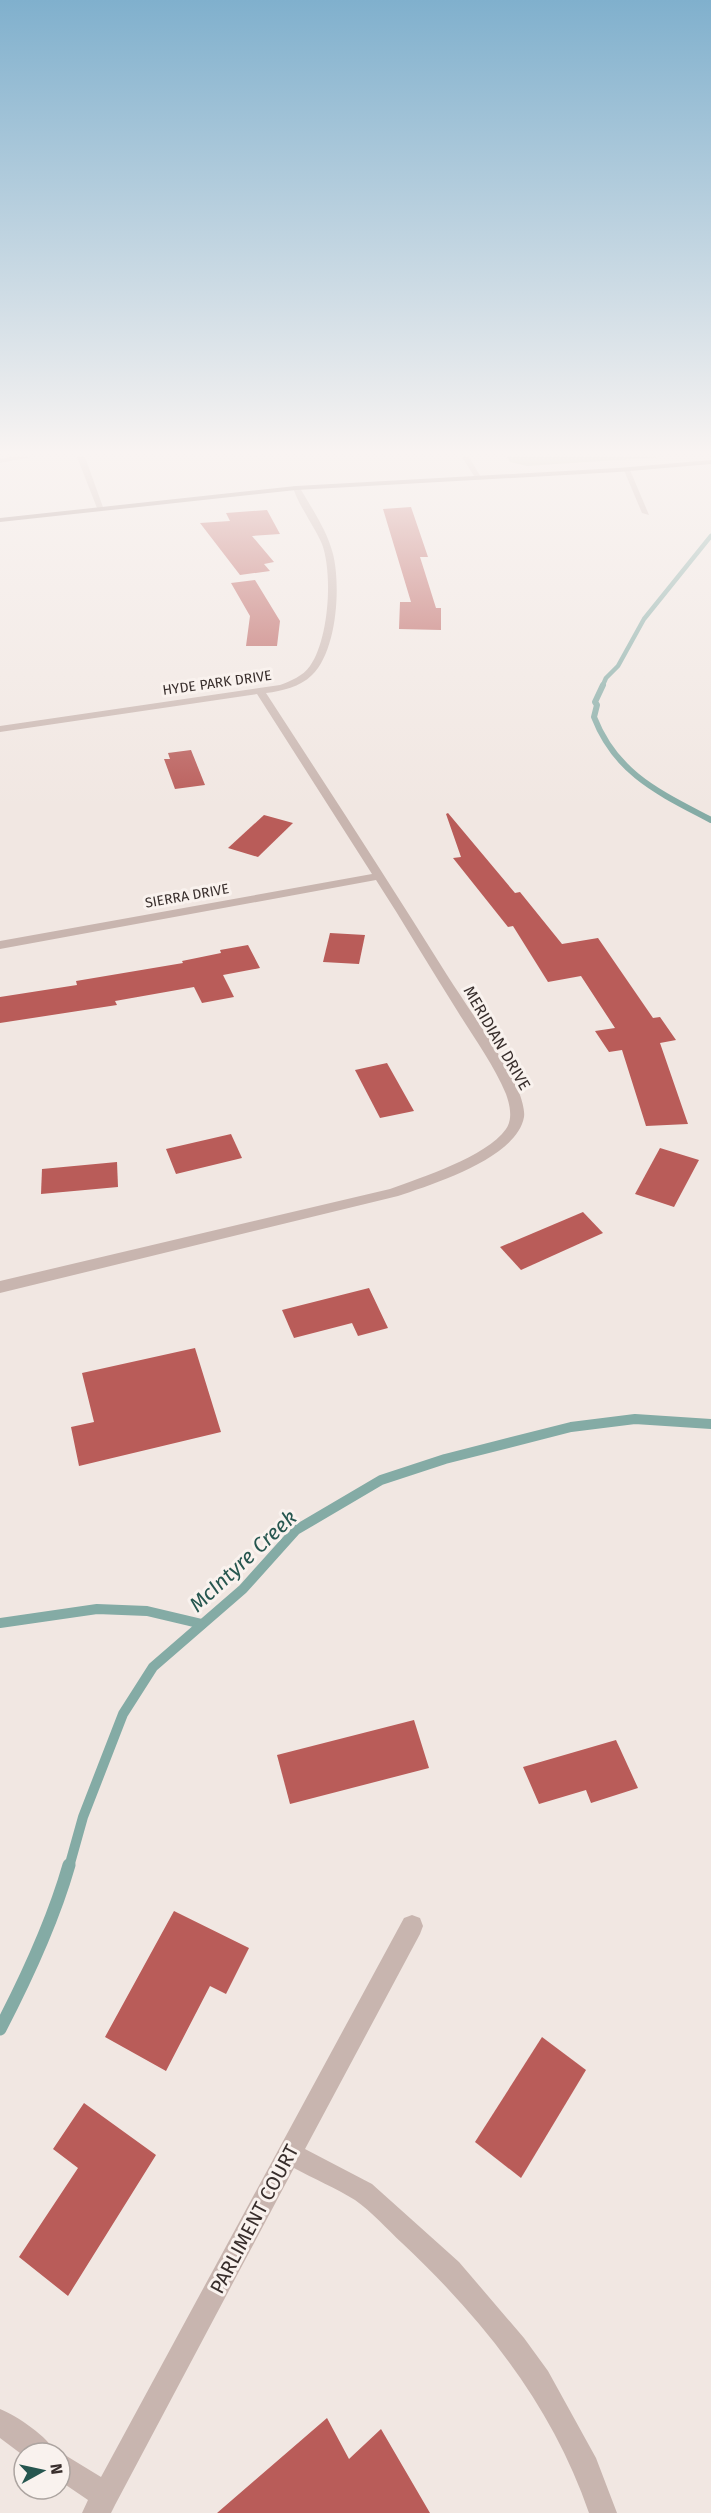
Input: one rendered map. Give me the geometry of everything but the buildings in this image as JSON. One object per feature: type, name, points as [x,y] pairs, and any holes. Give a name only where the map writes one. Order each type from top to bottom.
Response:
[{"type":"street","name":"HYDE PARK DRIVE","points":[[0,729],[260,692],[281,688],[299,681],[315,667],[324,647],[333,595],[331,574]]},
{"type":"street","name":"MERIDIAN DRIVE","points":[[0,1287],[393,1193],[438,1177],[477,1158],[497,1145],[513,1130],[518,1115],[513,1095],[488,1050],[260,692]]},
{"type":"street","name":"SIERRA DRIVE","points":[[0,945],[379,876]]},
{"type":"street","name":"PARLIMENT COURT","points":[[101,2505],[412,1926]]},
{"type":"street","points":[[289,2153],[364,2192],[450,2271],[515,2347],[539,2380],[587,2467],[603,2513]]},
{"type":"street","points":[[0,2422],[26,2441]]},
{"type":"street","points":[[72,2477],[101,2505]]},
{"type":"waterway","name":"McIntyre Creek","points":[[602,687],[606,678],[618,666],[644,619],[680,574]]},
{"type":"waterway","name":"McIntyre Creek","points":[[603,685],[595,702],[597,705],[594,717],[603,737],[614,753],[627,768],[657,791],[711,820]]},
{"type":"waterway","name":"McIntyre Creek","points":[[69,1867],[83,1817],[123,1714],[153,1667],[243,1589],[296,1530],[381,1480],[445,1459],[571,1427],[635,1419],[711,1424]]},
{"type":"waterway","points":[[0,1623],[97,1609],[147,1611],[202,1624]]},
{"type":"waterway","name":"McIntyre Creek","points":[[0,2029],[39,1949],[69,1865]]}]
